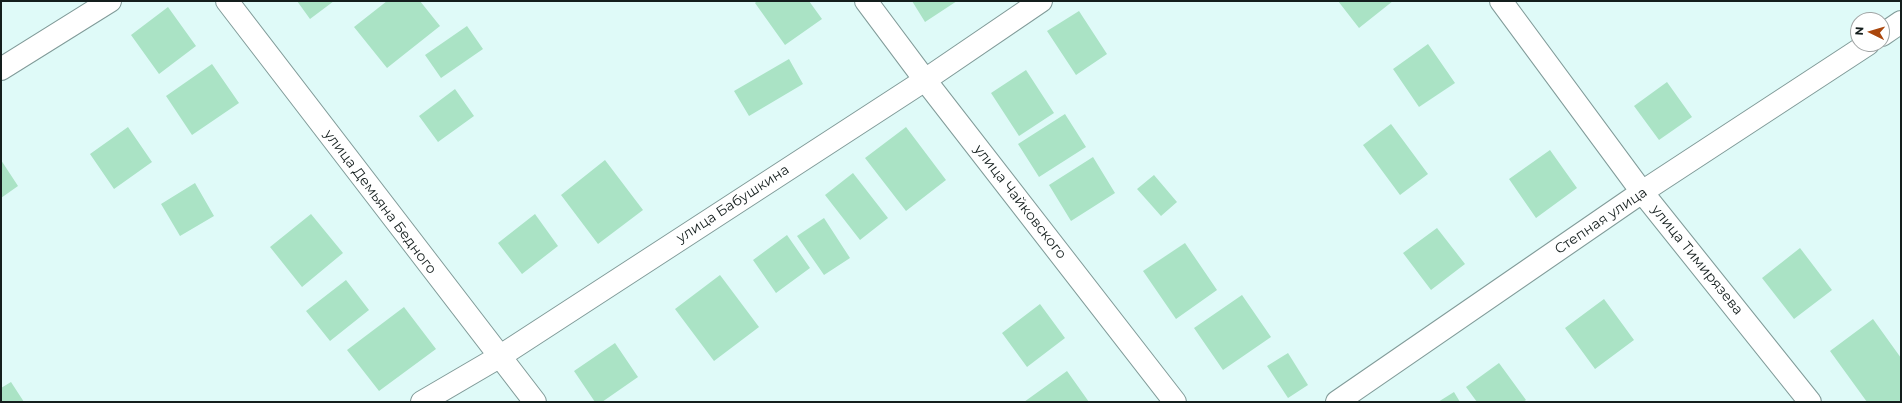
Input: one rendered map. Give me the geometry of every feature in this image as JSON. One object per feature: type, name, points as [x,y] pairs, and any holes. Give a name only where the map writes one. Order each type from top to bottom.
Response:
[{"type":"street","points":[[1,69],[110,1]]},
{"type":"street","name":"улица Демьяна Бедного","points":[[227,1],[534,402]]},
{"type":"street","name":"улица Чайковского","points":[[866,1],[925,80],[1175,402]]},
{"type":"street","name":"улица Бабушкина","points":[[422,402],[499,357],[925,80],[1041,1]]},
{"type":"street","name":"улица Тимирязева","points":[[1501,1],[1642,192],[1810,402]]},
{"type":"street","points":[[1890,30],[1901,22]]},
{"type":"street","name":"Степная улица","points":[[1337,402],[1642,192],[1856,52]]},
{"type":"building","points":[[297,1],[334,1],[310,19]]},
{"type":"building","points":[[387,1],[420,1],[440,26],[387,68],[354,27]]},
{"type":"building","points":[[757,1],[809,1],[822,19],[785,45],[755,3]]},
{"type":"building","points":[[912,1],[957,1],[925,22]]},
{"type":"building","points":[[1338,1],[1393,1],[1359,28]]},
{"type":"building","points":[[168,7],[196,46],[159,74],[131,35]]},
{"type":"building","points":[[1079,11],[1107,54],[1076,75],[1047,31]]},
{"type":"building","points":[[467,26],[483,49],[441,78],[425,55]]},
{"type":"building","points":[[1428,44],[1455,83],[1419,107],[1393,69]]},
{"type":"building","points":[[789,59],[803,84],[749,116],[734,91]]},
{"type":"building","points":[[212,64],[239,103],[192,135],[166,96]]},
{"type":"building","points":[[1026,70],[1054,113],[1019,136],[991,93]]},
{"type":"building","points":[[1667,82],[1692,117],[1659,140],[1634,106]]},
{"type":"building","points":[[455,89],[474,116],[438,142],[419,116]]},
{"type":"building","points":[[1065,114],[1086,147],[1039,177],[1018,144]]},
{"type":"building","points":[[1391,124],[1428,174],[1400,195],[1363,145]]},
{"type":"building","points":[[128,127],[152,162],[114,189],[90,154]]},
{"type":"building","points":[[906,127],[946,180],[906,211],[865,158]]},
{"type":"building","points":[[1550,150],[1577,188],[1536,218],[1509,179]]},
{"type":"building","points":[[1093,157],[1115,193],[1071,221],[1049,185]]},
{"type":"building","points":[[1,160],[18,186],[1,198]]},
{"type":"building","points":[[605,160],[643,210],[598,244],[561,195]]},
{"type":"building","points":[[853,173],[888,218],[860,240],[825,195]]},
{"type":"building","points":[[1154,175],[1177,202],[1161,216],[1137,189]]},
{"type":"building","points":[[195,183],[214,216],[180,236],[161,204]]},
{"type":"building","points":[[311,214],[343,253],[302,287],[270,247]]},
{"type":"building","points":[[535,214],[558,246],[522,274],[498,243]]},
{"type":"building","points":[[824,218],[850,258],[824,275],[797,236]]},
{"type":"building","points":[[1437,228],[1465,264],[1431,290],[1403,253]]},
{"type":"building","points":[[787,235],[810,268],[776,293],[753,260]]},
{"type":"building","points":[[1185,243],[1217,290],[1176,319],[1143,271]]},
{"type":"building","points":[[1800,248],[1832,290],[1794,319],[1762,278]]},
{"type":"building","points":[[720,275],[759,327],[714,361],[675,309]]},
{"type":"building","points":[[346,280],[369,310],[330,341],[306,311]]},
{"type":"building","points":[[1242,295],[1271,337],[1223,370],[1194,328]]},
{"type":"building","points":[[1604,299],[1634,340],[1595,369],[1565,328]]},
{"type":"building","points":[[1040,304],[1065,338],[1027,367],[1002,333]]},
{"type":"building","points":[[404,307],[436,349],[379,391],[347,350]]},
{"type":"building","points":[[1873,319],[1901,358],[1901,402],[1867,402],[1830,351]]},
{"type":"building","points":[[615,343],[638,377],[602,402],[595,402],[574,371]]},
{"type":"building","points":[[1288,353],[1308,385],[1288,398],[1267,366]]},
{"type":"building","points":[[1499,363],[1526,400],[1523,402],[1477,402],[1466,387]]},
{"type":"building","points":[[1067,371],[1089,402],[1024,402]]},
{"type":"building","points":[[11,382],[24,402],[1,402],[1,388]]},
{"type":"building","points":[[1454,392],[1460,402],[1438,402]]}]
